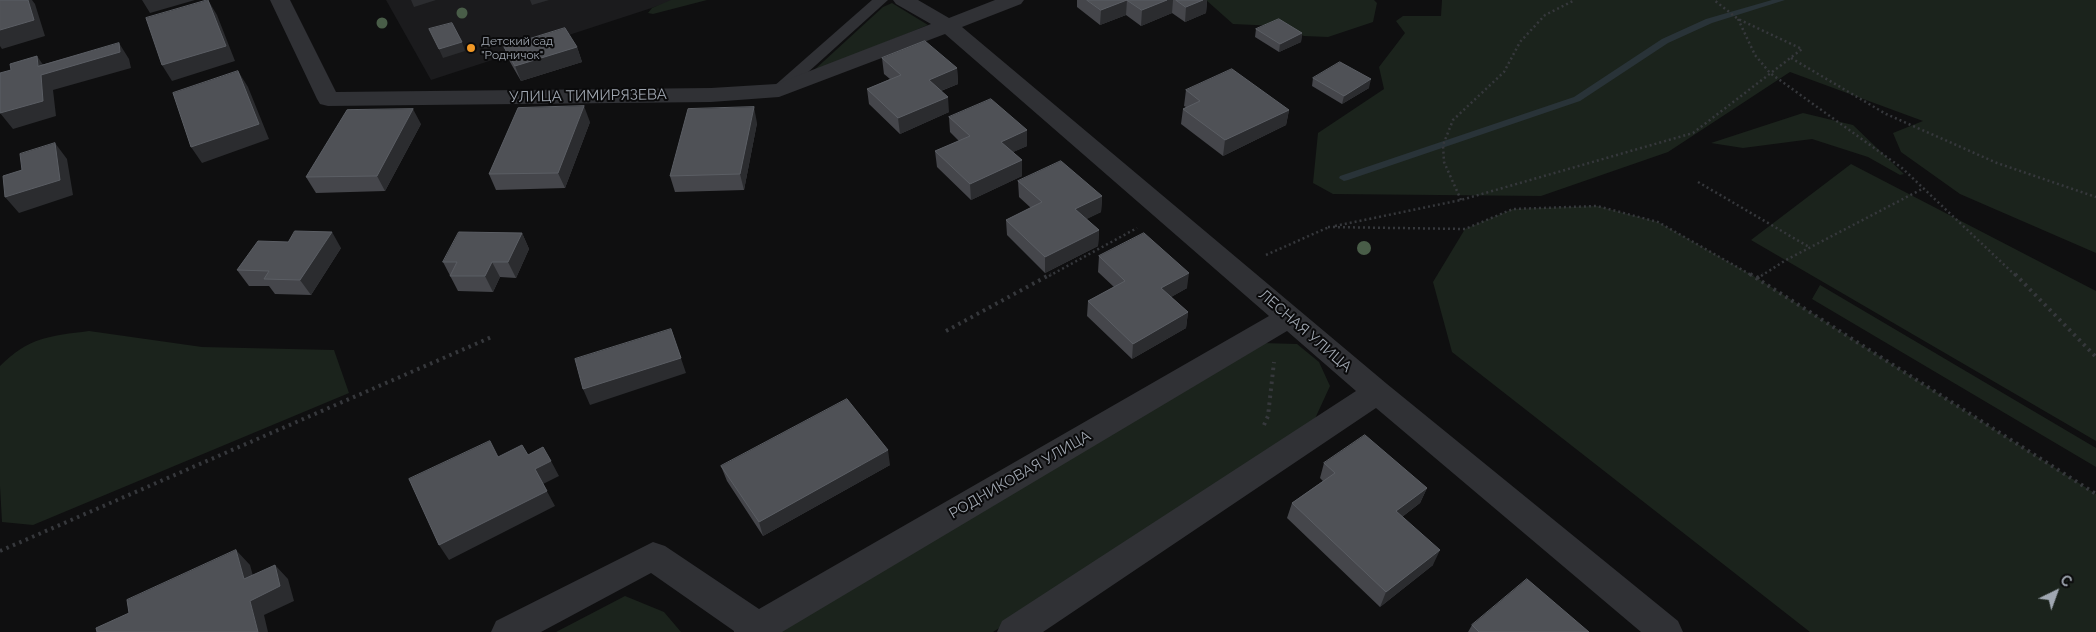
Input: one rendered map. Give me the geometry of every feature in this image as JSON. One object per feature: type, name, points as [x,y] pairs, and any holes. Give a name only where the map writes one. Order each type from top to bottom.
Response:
[{"type":"street","name":"УЛИЦА ТИМИРЯЗЕВА","points":[[280,0],[328,100],[711,95],[779,90],[1014,0]]},
{"type":"street","name":"ЛЕСНАЯ УЛИЦА","points":[[903,0],[947,25],[1234,270],[1284,320],[1377,392],[1666,632]]},
{"type":"street","name":"РОДНИКОВАЯ УЛИЦА","points":[[755,630],[1284,320]]},
{"type":"street","points":[[1014,632],[1377,392]]},
{"type":"street","points":[[508,632],[653,556],[755,630]]},
{"type":"lane","points":[[779,90],[882,0]]},
{"type":"path","points":[[1461,200],[1444,162],[1443,145],[1453,120],[1504,72],[1520,42],[1545,15],[1575,0]]},
{"type":"path","points":[[1234,270],[1328,227],[1461,200],[1693,133],[1802,49],[1738,19],[1714,0]]},
{"type":"path","points":[[1738,19],[1755,55],[1770,73],[1902,168],[2001,260],[2096,357]]},
{"type":"path","points":[[1791,58],[1886,114],[1997,164],[2096,197]]},
{"type":"path","points":[[1698,182],[1810,248]]},
{"type":"path","points":[[1757,278],[1924,188]]},
{"type":"path","points":[[1328,227],[1384,230],[1465,229],[1513,209],[1597,206],[1658,222],[1757,278],[2096,494]]},
{"type":"path","points":[[946,331],[1166,212]]},
{"type":"path","points":[[1260,433],[1268,416],[1273,370],[1284,320]]},
{"type":"path","points":[[0,551],[494,336]]},
{"type":"shaded area","name":"Детский сад \"Родничок\"","points":[[386,0],[676,0],[431,80]]},
{"type":"shaded area","points":[[671,0],[707,0],[653,14],[648,13],[652,8]]},
{"type":"shaded area","points":[[1206,0],[1374,0],[1377,3],[1373,22],[1328,37],[1304,36],[1276,26],[1233,24]]},
{"type":"shaded area","points":[[1442,0],[2096,0],[2096,253],[1960,194],[1901,152],[1893,133],[1923,121],[1790,72],[1668,152],[1541,196],[1333,194],[1313,183],[1318,133],[1384,89],[1379,67],[1405,33],[1396,21],[1403,16],[1441,16]]},
{"type":"shaded area","points":[[892,3],[928,25],[812,72],[883,7]]},
{"type":"shaded area","points":[[1803,113],[1853,125],[1904,174],[1900,175],[1868,157],[1812,139],[1743,148],[1711,143]]},
{"type":"shaded area","points":[[1851,164],[2096,291],[2096,441],[1751,240]]},
{"type":"shaded area","points":[[1597,206],[1658,222],[1757,278],[2096,494],[2096,632],[1810,632],[1452,352],[1433,282],[1465,229],[1513,209]]},
{"type":"shaded area","points":[[1820,285],[2096,448],[2096,467],[1812,299]]},
{"type":"shaded area","points":[[89,331],[202,347],[334,350],[349,393],[33,525],[2,522],[0,486],[0,366],[21,349],[41,340],[63,334]]},
{"type":"shaded area","points":[[1262,343],[1297,344],[1319,362],[1330,386],[1313,423],[1279,448],[993,632],[778,632]]},
{"type":"shaded area","points":[[625,596],[664,612],[681,632],[556,632]]},
{"type":"building","points":[[0,0],[28,0],[34,20],[0,30]]},
{"type":"building","points":[[208,0],[226,46],[162,65],[146,18]]},
{"type":"building","points":[[1087,0],[1127,0],[1101,10]]},
{"type":"building","points":[[1127,0],[1167,0],[1142,10]]},
{"type":"building","points":[[1176,0],[1203,0],[1186,7]]},
{"type":"building","points":[[1279,19],[1302,33],[1280,44],[1256,29]]},
{"type":"building","points":[[452,23],[462,42],[439,49],[429,29]]},
{"type":"building","points":[[565,28],[577,47],[515,66],[504,47]]},
{"type":"building","points":[[925,41],[957,68],[929,80],[948,97],[898,118],[867,89],[901,75],[882,58]]},
{"type":"building","points":[[119,43],[120,52],[41,75],[43,101],[0,113],[0,73],[11,70],[10,64],[37,56],[38,66]]},
{"type":"building","points":[[1340,62],[1371,79],[1344,96],[1313,78]]},
{"type":"building","points":[[1232,69],[1289,110],[1225,140],[1183,109],[1200,101],[1186,90]]},
{"type":"building","points":[[238,71],[259,124],[191,147],[173,93]]},
{"type":"building","points":[[991,99],[1027,130],[1001,142],[1022,160],[970,184],[935,151],[970,136],[949,117]]},
{"type":"building","points":[[584,106],[558,173],[489,174],[518,108]]},
{"type":"building","points":[[754,107],[740,174],[670,176],[688,109]]},
{"type":"building","points":[[413,109],[377,176],[306,177],[347,110]]},
{"type":"building","points":[[55,143],[60,180],[5,197],[3,176],[22,170],[20,154]]},
{"type":"building","points":[[1061,161],[1102,196],[1075,209],[1099,230],[1045,257],[1006,220],[1042,202],[1018,181]]},
{"type":"building","points":[[295,231],[332,232],[300,280],[264,279],[269,271],[237,270],[258,241],[288,242]]},
{"type":"building","points":[[459,232],[522,233],[508,262],[492,262],[485,276],[450,276],[457,262],[443,262]]},
{"type":"building","points":[[1144,233],[1189,273],[1161,288],[1188,312],[1133,344],[1088,301],[1125,281],[1099,256]]},
{"type":"building","points":[[671,329],[681,358],[583,389],[575,359]]},
{"type":"building","points":[[847,399],[888,450],[759,522],[721,466]]},
{"type":"building","points":[[1365,435],[1427,488],[1396,511],[1440,550],[1386,592],[1292,503],[1335,473],[1324,463]]},
{"type":"building","points":[[490,441],[498,457],[522,445],[528,455],[543,447],[551,461],[535,469],[547,491],[439,545],[409,479]]},
{"type":"building","points":[[236,550],[244,579],[275,565],[280,586],[250,601],[258,632],[97,632],[96,628],[129,613],[127,600]]},
{"type":"building","points":[[1527,579],[1589,632],[1479,632],[1472,625]]},
{"type":"waterway","points":[[1344,178],[1577,99],[1665,41],[1709,21],[1781,0]]},
{"type":"place","name":"Детский сад \"Родничок\"","points":[[471,48]]}]
